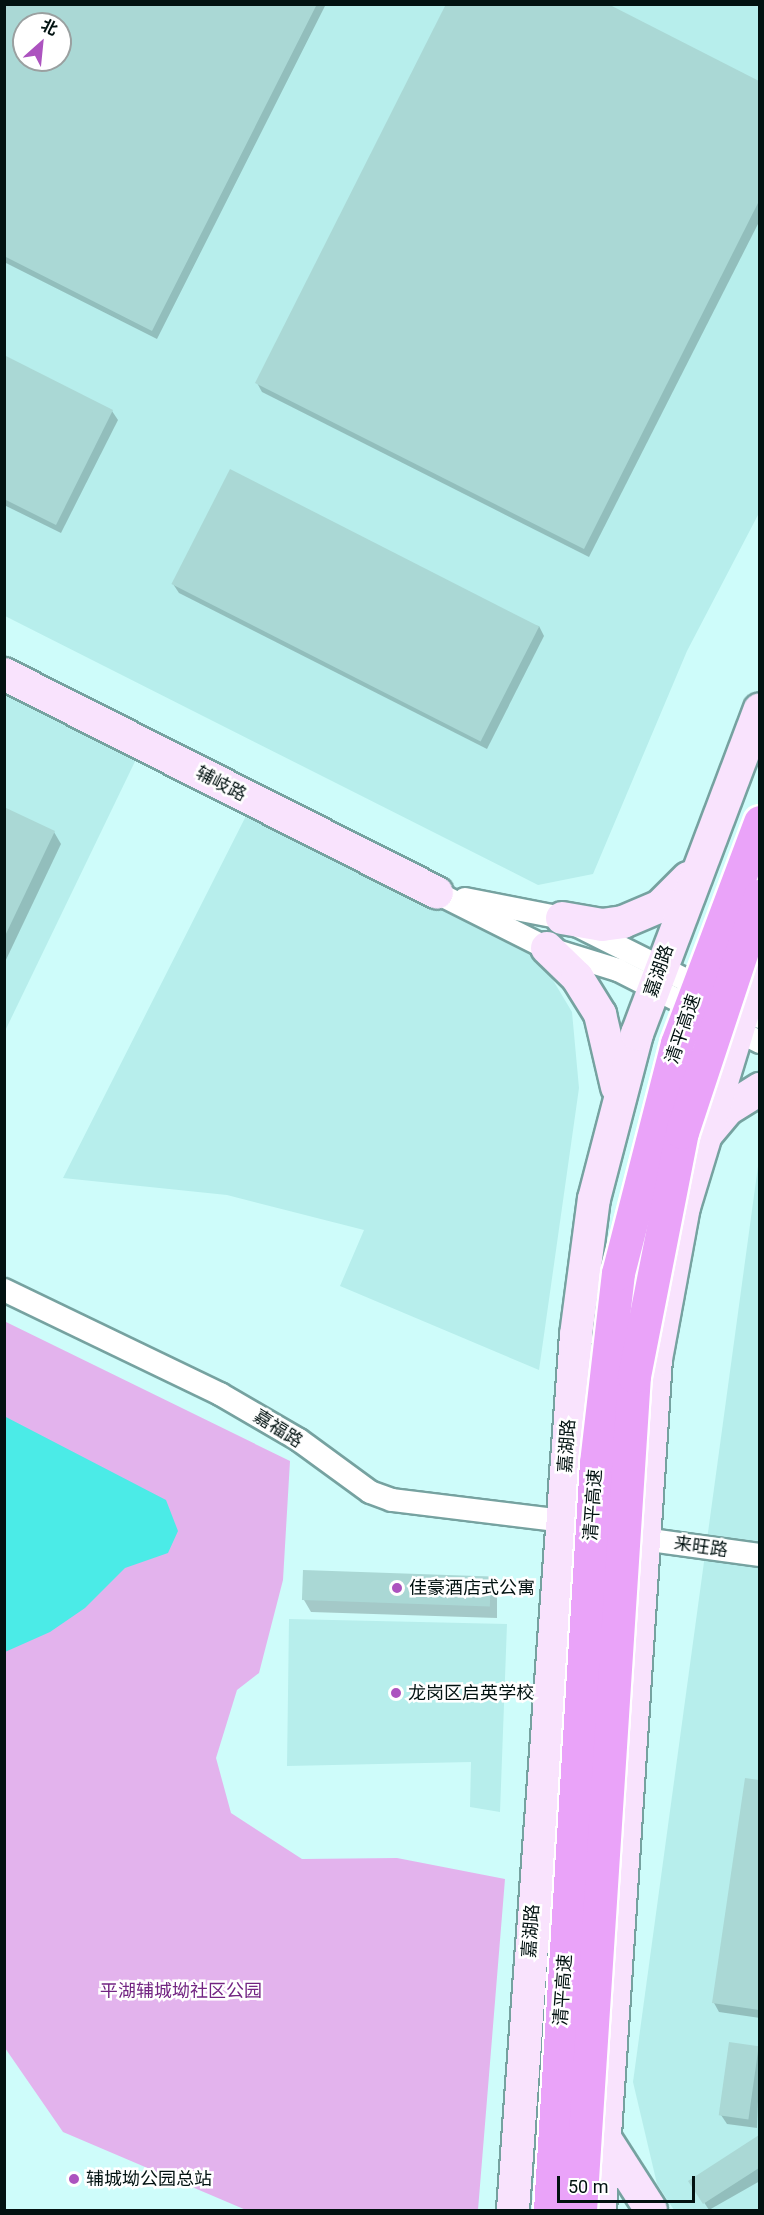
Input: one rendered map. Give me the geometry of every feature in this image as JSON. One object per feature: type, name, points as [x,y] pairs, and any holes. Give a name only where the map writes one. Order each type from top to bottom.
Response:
[{"type":"highway","name":"清平高速","points":[[550,2211],[596,1463],[618,1273],[674,1053],[759,822]]},
{"type":"highway","name":"清平高速","points":[[580,2211],[634,1376],[682,1132],[759,896]]},
{"type":"main road","name":"辅岐路","points":[[4,674],[437,893]]},
{"type":"main road","name":"嘉湖路","points":[[513,2211],[519,2094],[583,1266],[618,1102],[657,978],[697,865],[759,709]]},
{"type":"main road","points":[[562,918],[602,925],[640,916],[673,896],[697,865]]},
{"type":"main road","points":[[547,948],[578,977],[600,1014],[614,1054],[618,1102]]},
{"type":"main road","points":[[600,2211],[603,2135],[656,1359],[702,1141],[749,1024],[759,957]]},
{"type":"main road","points":[[702,1141],[728,1109],[759,1089]]},
{"type":"main road","points":[[603,2135],[651,2211]]},
{"type":"street","points":[[437,893],[562,918],[657,978],[749,1024]]},
{"type":"street","points":[[437,893],[547,948],[657,978]]},
{"type":"street","name":"嘉福路","points":[[4,1290],[230,1400],[299,1440],[370,1492],[392,1500],[562,1521]]},
{"type":"street","name":"来旺路","points":[[644,1539],[759,1555]]},
{"type":"shaded area","points":[[4,5],[759,5],[759,513],[687,651],[593,874],[538,885],[5,616]]},
{"type":"shaded area","points":[[5,683],[141,749],[5,1031]]},
{"type":"shaded area","points":[[250,808],[538,955],[572,1012],[579,1088],[539,1370],[340,1286],[364,1230],[227,1195],[63,1178]]},
{"type":"shaded area","points":[[759,1159],[759,2210],[674,2210],[657,2184],[633,2082]]},
{"type":"shaded area","name":"龙岗区启英学校","points":[[289,1619],[507,1624],[500,1812],[470,1807],[471,1762],[287,1766]]},
{"type":"green space","name":"平湖辅城坳社区公园","points":[[4,1321],[290,1461],[283,1580],[259,1673],[237,1690],[216,1758],[231,1813],[302,1859],[397,1858],[505,1879],[478,2210],[246,2210],[63,2132],[5,2048]]},
{"type":"water","points":[[4,1416],[166,1500],[178,1531],[168,1553],[125,1568],[85,1608],[50,1632],[5,1652]]},
{"type":"building","points":[[4,4],[317,4],[152,331],[4,256]]},
{"type":"building","points":[[446,4],[608,4],[759,81],[759,201],[584,549],[255,383]]},
{"type":"building","points":[[4,355],[113,410],[56,525],[4,499]]},
{"type":"building","points":[[230,469],[539,627],[481,741],[171,584]]},
{"type":"building","points":[[4,807],[55,831],[4,938]]},
{"type":"building","name":"佳豪酒店式公寓","points":[[303,1570],[491,1577],[490,1607],[302,1600]]},
{"type":"building","points":[[745,1778],[759,1780],[759,2010],[712,2003]]},
{"type":"building","points":[[729,2042],[759,2046],[748,2119],[719,2115]]},
{"type":"building","points":[[759,2135],[759,2168],[703,2204],[688,2181]]},
{"type":"place","name":"佳豪酒店式公寓","points":[[397,1588]]},
{"type":"place","name":"龙岗区启英学校","points":[[396,1693]]},
{"type":"place","name":"辅城坳公园总站","points":[[74,2179]]}]
